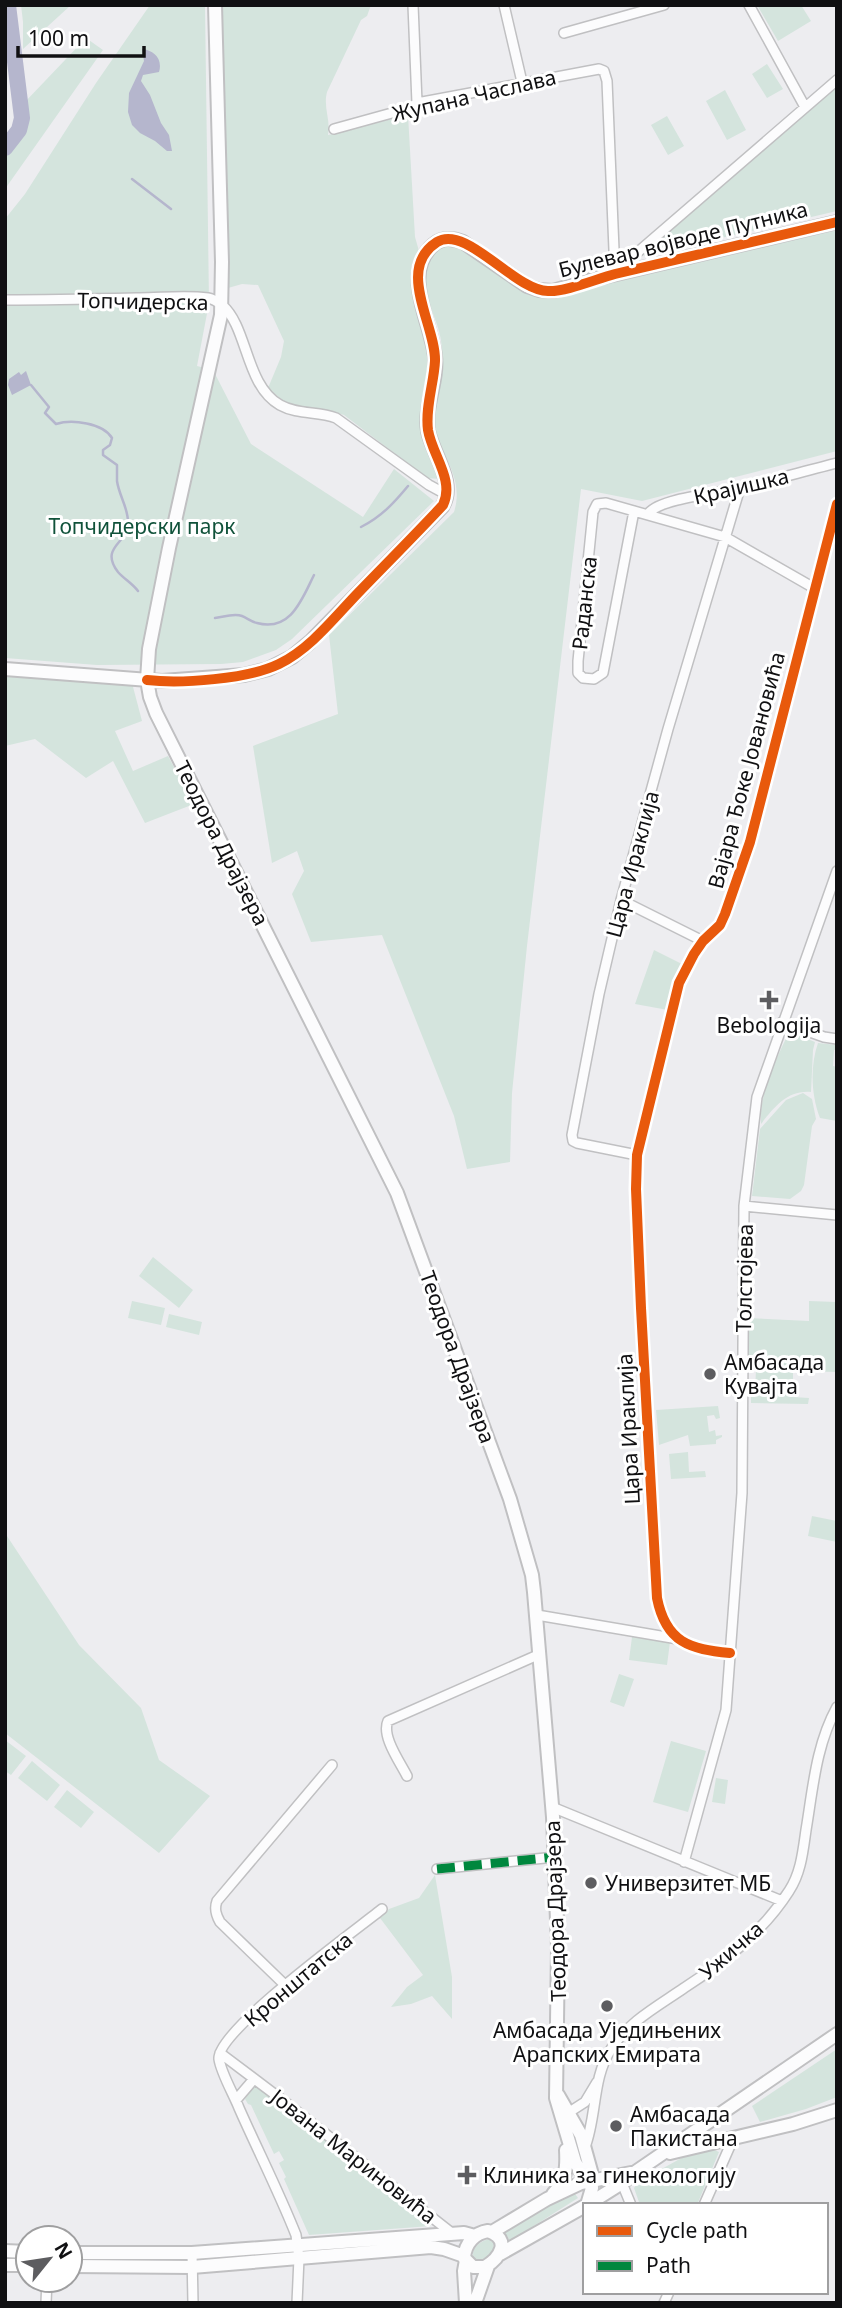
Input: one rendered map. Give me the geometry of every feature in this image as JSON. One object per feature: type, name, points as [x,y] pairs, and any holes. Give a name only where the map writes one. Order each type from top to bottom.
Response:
[{"type":"main road","name":"Теодора Драјзера","points":[[215,5],[221,304],[218,333],[155,613],[147,680],[156,713],[397,1193],[510,1499],[532,1575],[555,1857],[558,2000],[555,2090],[567,2118],[581,2135],[592,2179],[592,2191],[587,2203]]},
{"type":"main road","name":"Булевар војводе Путника","points":[[448,491],[428,430],[435,358],[417,279],[418,268],[427,252],[440,240],[456,240],[488,258],[527,286],[556,291],[615,274],[837,222]]},
{"type":"main road","points":[[5,669],[180,681],[244,675],[268,669],[292,657],[323,629],[442,506],[448,491]]},
{"type":"main road","points":[[589,2203],[837,2034]]},
{"type":"main road","points":[[660,2157],[793,2124],[837,2110]]},
{"type":"main road","name":"Теодора Драјзера","points":[[567,2118],[568,2139],[576,2165],[583,2174],[592,2179]]},
{"type":"main road","points":[[714,2120],[733,2138]]},
{"type":"main road","points":[[697,2131],[706,2145]]},
{"type":"main road","points":[[547,2199],[564,2181],[568,2139]]},
{"type":"main road","points":[[466,2303],[465,2258],[467,2245],[475,2236],[492,2232],[547,2199],[592,2179],[613,2178],[634,2172]]},
{"type":"main road","points":[[475,2303],[488,2266],[500,2254],[583,2207]]},
{"type":"main road","points":[[492,2232],[500,2241],[500,2254]]},
{"type":"main road","points":[[84,2254],[192,2260],[298,2244],[464,2233],[475,2236]]},
{"type":"main road","points":[[84,2265],[299,2258],[431,2247],[465,2258],[477,2268],[488,2266]]},
{"type":"street","points":[[413,5],[417,103]]},
{"type":"street","points":[[504,5],[522,82]]},
{"type":"street","points":[[564,33],[664,5]]},
{"type":"street","points":[[749,5],[806,107]]},
{"type":"street","name":"Жупана Часлава","points":[[334,129],[410,108],[417,103],[594,68],[604,71],[607,81],[615,274]]},
{"type":"street","points":[[615,274],[837,80]]},
{"type":"street","name":"Топчидерска","points":[[5,300],[208,298],[221,304],[232,318],[256,375],[266,393],[275,402],[297,412],[336,418],[429,485],[437,490],[448,491]]},
{"type":"street","name":"Крајишка","points":[[648,514],[653,508],[676,501],[837,463]]},
{"type":"street","name":"Цара Ираклија","points":[[678,1639],[666,1623],[657,1598],[641,1308],[637,1155],[578,1143],[572,1138],[599,994],[621,900],[668,729],[740,488]]},
{"type":"street","name":"Раданска","points":[[634,511],[603,673],[594,679],[583,678],[578,673],[578,661],[593,512],[597,504],[606,503],[648,514],[725,537],[814,588]]},
{"type":"street","name":"Вајара Ђоке Јовановића","points":[[637,1155],[679,983],[703,941],[720,925],[750,842],[837,504]]},
{"type":"street","name":"Толстојева","points":[[684,1862],[723,1726],[730,1653],[742,1493],[744,1206],[757,1097],[837,870]]},
{"type":"street","points":[[621,900],[703,941]]},
{"type":"street","points":[[782,1022],[837,1039]]},
{"type":"street","points":[[744,1206],[837,1215]]},
{"type":"street","points":[[537,1615],[678,1639],[702,1650],[730,1653]]},
{"type":"street","points":[[407,1776],[386,1734],[388,1721],[540,1654]]},
{"type":"street","name":"Ужичка","points":[[584,2148],[598,2081],[610,2050],[629,2028],[732,1955],[757,1931],[794,1883],[800,1866],[819,1751],[837,1707]]},
{"type":"street","points":[[285,1985],[220,1922],[216,1905],[332,1765]]},
{"type":"street","points":[[552,1807],[782,1901]]},
{"type":"street","points":[[437,1869],[555,1857]]},
{"type":"street","name":"Кронштатска","points":[[220,2053],[224,2043],[237,2029],[285,1985],[382,1909]]},
{"type":"street","name":"Јована Мариновића","points":[[297,2303],[298,2244],[219,2060],[220,2053],[453,2234]]},
{"type":"street","name":"Јована Мариновића","points":[[236,2100],[254,2079]]},
{"type":"street","name":"Ужичка","points":[[567,2118],[584,2102],[598,2081]]},
{"type":"street","points":[[705,2203],[733,2138]]},
{"type":"street","points":[[622,2183],[630,2203]]},
{"type":"street","points":[[192,2260],[193,2303]]},
{"type":"green space","points":[[21,5],[71,5],[23,49]]},
{"type":"green space","name":"Топчидерски парк","points":[[150,5],[205,5],[209,303],[197,366],[213,370],[251,444],[363,517],[394,469],[434,501],[292,639],[276,650],[243,662],[221,664],[97,665],[5,658],[5,219],[25,194]]},
{"type":"green space","points":[[219,5],[371,5],[367,16],[361,20],[327,92],[328,135],[408,115],[415,237],[419,251],[413,275],[432,363],[424,415],[439,479],[427,478],[344,415],[299,407],[282,400],[268,388],[281,357],[284,341],[258,285],[242,284],[228,288]]},
{"type":"green space","points":[[757,5],[801,5],[811,21],[778,41]]},
{"type":"green space","points":[[86,38],[103,50],[5,189],[5,153],[22,131],[24,103]]},
{"type":"green space","points":[[767,64],[783,89],[767,98],[752,74]]},
{"type":"green space","points":[[837,87],[837,211],[644,256],[642,253]]},
{"type":"green space","points":[[725,90],[746,130],[727,140],[706,101]]},
{"type":"green space","points":[[667,116],[684,146],[668,155],[651,125]]},
{"type":"green space","points":[[837,230],[837,451],[642,501],[581,489],[527,946],[512,1093],[510,1162],[467,1169],[454,1116],[382,935],[311,942],[292,894],[304,871],[297,851],[272,863],[253,746],[338,714],[329,635],[454,512],[456,486],[439,442],[434,419],[442,354],[441,339],[425,288],[429,261],[439,246],[455,243],[542,295],[551,297]]},
{"type":"green space","points":[[5,677],[102,678],[132,683],[142,721],[115,731],[133,771],[168,756],[194,804],[145,823],[113,761],[86,778],[35,739],[5,746]]},
{"type":"green space","points":[[654,950],[684,965],[668,1010],[635,1004]]},
{"type":"green space","points":[[789,1032],[815,1042],[811,1092],[789,1096],[777,1105],[761,1124],[766,1088]]},
{"type":"green space","points":[[818,1043],[837,1045],[833,1066],[837,1067],[837,1121],[820,1118],[817,1109],[813,1071]]},
{"type":"green space","points":[[803,1093],[812,1099],[816,1119],[812,1126],[804,1185],[801,1191],[790,1199],[752,1196],[760,1129],[786,1100]]},
{"type":"green space","points":[[153,1257],[193,1290],[179,1308],[139,1276]]},
{"type":"green space","points":[[132,1301],[165,1308],[161,1325],[128,1318]]},
{"type":"green space","points":[[809,1301],[837,1302],[837,1372],[793,1371],[793,1397],[809,1398],[808,1404],[751,1403],[751,1388],[755,1388],[756,1371],[748,1370],[747,1318],[809,1321]]},
{"type":"green space","points":[[169,1314],[202,1322],[199,1335],[166,1327]]},
{"type":"green space","points":[[718,1406],[720,1418],[707,1416],[709,1432],[715,1430],[716,1436],[722,1435],[716,1440],[716,1444],[690,1446],[688,1435],[659,1445],[656,1410]]},
{"type":"green space","points":[[688,1452],[689,1472],[705,1471],[706,1477],[671,1479],[669,1454]]},
{"type":"green space","points":[[812,1516],[837,1521],[837,1542],[808,1536]]},
{"type":"green space","points":[[5,1533],[79,1645],[141,1708],[159,1760],[210,1796],[159,1853],[5,1733]]},
{"type":"green space","points":[[632,1637],[670,1642],[667,1665],[629,1660]]},
{"type":"green space","points":[[619,1674],[634,1679],[624,1707],[610,1702]]},
{"type":"green space","points":[[5,1740],[26,1756],[11,1775],[5,1771]]},
{"type":"green space","points":[[671,1741],[706,1751],[688,1812],[653,1802]]},
{"type":"green space","points":[[32,1761],[60,1785],[47,1801],[18,1778]]},
{"type":"green space","points":[[716,1778],[728,1780],[725,1804],[712,1802]]},
{"type":"green space","points":[[67,1790],[94,1812],[81,1828],[54,1807]]},
{"type":"green space","points":[[435,1875],[452,1977],[452,2019],[432,1996],[411,2004],[391,2007],[407,1987],[423,1975],[380,1918],[389,1909],[419,1898]]},
{"type":"green space","points":[[837,2049],[837,2097],[760,2122],[752,2106]]},
{"type":"green space","points":[[255,2084],[430,2221],[431,2226],[309,2235],[284,2179],[286,2177],[279,2163],[284,2160],[279,2151],[274,2154],[251,2105],[245,2099]]},
{"type":"green space","points":[[712,2149],[719,2152],[698,2203],[639,2203],[634,2188],[638,2182],[687,2155]]},
{"type":"green space","points":[[573,2191],[578,2198],[510,2241],[504,2231]]},
{"type":"green space","points":[[488,2239],[494,2243],[492,2251],[484,2260],[476,2260],[473,2257],[475,2248]]},
{"type":"water","points":[[142,49],[154,53],[159,59],[159,72],[143,75],[141,81],[169,135],[172,151],[167,151],[140,133],[132,125],[128,112],[129,93],[144,61]]},
{"type":"water","points":[[26,371],[31,385],[12,395],[9,379]]},
{"type":"waterway","points":[[5,148],[19,130],[22,118],[8,5]]},
{"type":"waterway","points":[[132,179],[171,209]]},
{"type":"waterway","points":[[31,385],[49,407],[45,413],[56,424],[87,423],[102,429],[112,438],[110,445],[103,450],[103,455],[117,465],[117,481],[128,524],[124,536],[113,551],[113,564],[138,591]]},
{"type":"waterway","points":[[361,527],[387,509],[408,486]]},
{"type":"waterway","points":[[215,618],[236,615],[257,623],[279,623],[300,603],[314,575]]},
{"type":"marked path","points":[[437,1869],[555,1857]]},
{"type":"cycle path","points":[[147,680],[196,681],[233,677],[266,669],[290,658],[321,632],[443,505],[446,496],[445,477],[430,439],[427,421],[435,361],[434,347],[418,282],[419,267],[425,253],[437,242],[449,239],[462,242],[521,281],[535,288],[555,291],[615,274],[837,222]]},
{"type":"cycle path","points":[[730,1653],[703,1649],[682,1641],[667,1625],[657,1598],[641,1308],[637,1155],[679,983],[703,941],[720,925],[750,842],[837,504]]},
{"type":"place","name":"Bebologija","points":[[769,1000]]},
{"type":"place","name":"Амбасада Кувајта","points":[[710,1374]]},
{"type":"place","name":"Универзитет МБ","points":[[591,1883]]},
{"type":"place","name":"Амбасада Уједињених Арапских Емирата","points":[[607,2006]]},
{"type":"place","name":"Амбасада Пакистана","points":[[616,2126]]},
{"type":"place","name":"Клиника за гинекологију","points":[[467,2175]]}]
